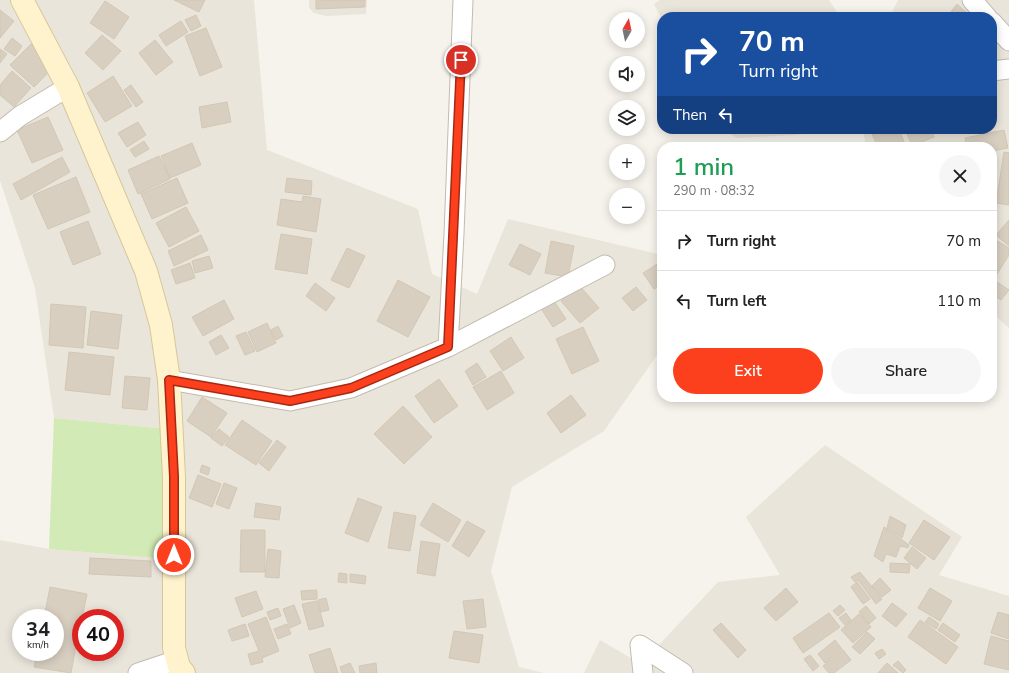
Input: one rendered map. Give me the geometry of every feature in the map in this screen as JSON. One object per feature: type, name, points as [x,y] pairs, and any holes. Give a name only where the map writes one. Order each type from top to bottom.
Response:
[{"type":"street","points":[[22,0],[68,87],[146,271],[161,325],[169,380],[174,477],[174,648],[180,667],[138,673]]},
{"type":"street","points":[[448,347],[455,226],[463,0]]},
{"type":"street","points":[[972,0],[983,12]]},
{"type":"street","points":[[997,28],[1009,41]]},
{"type":"street","points":[[997,70],[1009,69]]},
{"type":"street","points":[[0,132],[20,116],[68,87]]},
{"type":"street","points":[[169,380],[290,401],[351,388],[448,347],[605,265]]},
{"type":"street","points":[[643,673],[640,645],[683,673]]},
{"type":"shaded area","points":[[0,0],[21,0],[147,282],[167,429],[54,418],[35,288],[0,180]]},
{"type":"shaded area","points":[[34,0],[254,0],[267,150],[418,209],[432,274],[477,294],[508,219],[657,254],[657,355],[604,431],[512,487],[491,571],[519,667],[544,673],[195,673],[182,664],[179,382]]},
{"type":"shaded area","points":[[309,0],[367,0],[366,14],[326,16],[314,13],[309,8]]},
{"type":"shaded area","points":[[660,0],[829,0],[837,12],[658,12],[654,4]]},
{"type":"shaded area","points":[[898,0],[1009,0],[1009,328],[997,317],[997,142],[865,142],[864,134],[997,134],[997,12],[892,12]]},
{"type":"shaded area","points":[[731,134],[802,134],[794,135],[737,138]]},
{"type":"shaded area","points":[[825,445],[962,537],[939,575],[1009,596],[1009,673],[584,673],[600,640],[641,664],[718,582],[780,575],[746,517]]},
{"type":"shaded area","points":[[0,540],[49,549],[167,559],[175,673],[0,673]]},
{"type":"green space","points":[[54,418],[167,429],[167,559],[49,549]]},
{"type":"building","points":[[174,0],[205,0],[199,12]]},
{"type":"building","points":[[316,0],[365,0],[365,7],[316,9]]},
{"type":"building","points":[[105,1],[129,17],[114,39],[90,23]]},
{"type":"building","points":[[957,4],[966,12],[951,12]]},
{"type":"building","points":[[0,10],[14,21],[0,38]]},
{"type":"building","points":[[196,15],[201,26],[191,31],[185,20]]},
{"type":"building","points":[[181,21],[188,32],[166,46],[159,35]]},
{"type":"building","points":[[206,28],[222,67],[200,76],[185,36]]},
{"type":"building","points":[[102,35],[121,51],[103,70],[85,53]]},
{"type":"building","points":[[12,38],[22,46],[15,56],[4,49]]},
{"type":"building","points":[[155,40],[173,62],[156,75],[139,53]]},
{"type":"building","points":[[31,44],[54,67],[34,87],[10,65]]},
{"type":"building","points":[[0,49],[7,54],[0,63]]},
{"type":"building","points":[[12,71],[31,88],[14,107],[0,95],[0,85]]},
{"type":"building","points":[[113,76],[132,106],[105,122],[87,93]]},
{"type":"building","points":[[131,85],[143,102],[136,107],[124,90]]},
{"type":"building","points":[[227,102],[231,122],[202,128],[199,107]]},
{"type":"building","points":[[48,117],[63,150],[32,163],[17,130]]},
{"type":"building","points":[[138,122],[146,135],[127,147],[118,133]]},
{"type":"building","points":[[1004,130],[1008,148],[997,150],[997,142],[966,142],[965,138],[984,134],[997,134],[997,131]]},
{"type":"building","points":[[872,134],[901,134],[904,142],[876,142]]},
{"type":"building","points":[[907,134],[933,134],[934,137],[922,142],[910,142]]},
{"type":"building","points":[[144,141],[149,149],[135,157],[130,150]]},
{"type":"building","points":[[192,143],[201,165],[170,178],[161,156]]},
{"type":"building","points":[[1004,152],[1009,153],[1009,205],[997,203]]},
{"type":"building","points":[[159,156],[170,179],[138,194],[128,170]]},
{"type":"building","points":[[62,157],[70,172],[21,200],[13,184]]},
{"type":"building","points":[[76,177],[90,212],[48,229],[33,195]]},
{"type":"building","points":[[177,178],[188,203],[152,219],[141,194]]},
{"type":"building","points":[[287,178],[312,181],[311,195],[285,192]]},
{"type":"building","points":[[303,196],[321,199],[316,232],[277,225],[281,199],[302,202]]},
{"type":"building","points":[[186,207],[199,231],[169,247],[156,223]]},
{"type":"building","points":[[1009,220],[1009,246],[997,236],[997,234]]},
{"type":"building","points":[[88,221],[101,254],[73,265],[60,232]]},
{"type":"building","points":[[281,234],[312,239],[307,274],[275,269]]},
{"type":"building","points":[[201,235],[208,250],[174,266],[168,251]]},
{"type":"building","points":[[551,241],[574,246],[568,277],[545,273]]},
{"type":"building","points":[[997,241],[1009,248],[1009,255],[997,274]]},
{"type":"building","points":[[520,244],[541,254],[530,275],[509,265]]},
{"type":"building","points":[[347,248],[365,256],[349,288],[331,280]]},
{"type":"building","points":[[209,256],[213,268],[195,273],[192,261]]},
{"type":"building","points":[[190,263],[195,278],[176,284],[171,270]]},
{"type":"building","points":[[657,264],[657,287],[654,289],[643,273]]},
{"type":"building","points":[[398,280],[430,297],[408,337],[377,321]]},
{"type":"building","points":[[997,282],[1009,290],[1001,300],[997,297]]},
{"type":"building","points":[[315,283],[335,298],[326,311],[306,296]]},
{"type":"building","points":[[579,285],[599,308],[580,323],[561,301]]},
{"type":"building","points":[[636,287],[647,300],[633,311],[622,298]]},
{"type":"building","points":[[224,300],[234,319],[203,336],[192,317]]},
{"type":"building","points":[[554,301],[566,319],[553,327],[542,310]]},
{"type":"building","points":[[51,304],[86,307],[83,348],[49,345]]},
{"type":"building","points":[[91,311],[122,315],[118,349],[87,345]]},
{"type":"building","points":[[267,323],[276,343],[257,352],[248,332]]},
{"type":"building","points":[[278,326],[283,336],[276,340],[271,330]]},
{"type":"building","points":[[583,327],[599,361],[572,374],[556,339]]},
{"type":"building","points":[[246,332],[255,351],[245,355],[236,336]]},
{"type":"building","points":[[221,335],[229,348],[216,355],[209,342]]},
{"type":"building","points":[[511,337],[524,358],[503,371],[490,351]]},
{"type":"building","points":[[69,352],[114,357],[110,395],[65,390]]},
{"type":"building","points":[[477,363],[486,377],[473,385],[465,371]]},
{"type":"building","points":[[501,371],[514,393],[487,410],[473,387]]},
{"type":"building","points":[[125,376],[150,378],[147,410],[122,408]]},
{"type":"building","points":[[439,379],[458,406],[434,423],[415,396]]},
{"type":"building","points":[[571,395],[586,415],[561,433],[547,413]]},
{"type":"building","points":[[202,397],[227,413],[211,437],[187,421]]},
{"type":"building","points":[[403,406],[432,437],[404,464],[374,434]]},
{"type":"building","points":[[242,420],[272,441],[256,465],[225,445]]},
{"type":"building","points":[[219,429],[229,437],[222,446],[211,438]]},
{"type":"building","points":[[277,440],[286,447],[269,471],[259,463]]},
{"type":"building","points":[[202,465],[210,468],[208,475],[200,472]]},
{"type":"building","points":[[198,475],[221,484],[212,507],[189,498]]},
{"type":"building","points":[[224,483],[237,488],[229,509],[216,504]]},
{"type":"building","points":[[358,498],[382,507],[368,542],[345,533]]},
{"type":"building","points":[[256,503],[281,507],[279,520],[254,517]]},
{"type":"building","points":[[433,503],[461,520],[448,542],[420,525]]},
{"type":"building","points":[[394,512],[416,516],[410,551],[388,548]]},
{"type":"building","points":[[890,516],[906,525],[902,538],[887,528]]},
{"type":"building","points":[[924,520],[950,537],[934,560],[909,543]]},
{"type":"building","points":[[467,521],[485,531],[469,557],[452,546]]},
{"type":"building","points":[[884,527],[909,545],[908,548],[900,546],[896,557],[886,554],[883,562],[874,556]]},
{"type":"building","points":[[241,530],[265,530],[265,572],[240,572]]},
{"type":"building","points":[[421,541],[440,544],[435,576],[417,573]]},
{"type":"building","points":[[912,547],[926,558],[917,569],[904,558]]},
{"type":"building","points":[[268,549],[281,551],[279,578],[265,577]]},
{"type":"building","points":[[90,558],[151,561],[151,577],[89,574]]},
{"type":"building","points":[[890,563],[910,564],[909,573],[890,572]]},
{"type":"building","points":[[860,572],[882,599],[876,604],[858,580],[855,582],[851,577]]},
{"type":"building","points":[[339,573],[347,574],[347,583],[338,582]]},
{"type":"building","points":[[350,574],[366,576],[365,584],[350,582]]},
{"type":"building","points":[[880,578],[891,590],[882,597],[872,586]]},
{"type":"building","points":[[857,582],[870,599],[863,604],[851,587]]},
{"type":"building","points":[[50,587],[87,594],[84,609],[72,609],[73,661],[71,673],[34,667],[35,661],[64,661],[64,609],[46,609]]},
{"type":"building","points":[[786,588],[798,602],[776,621],[764,608]]},
{"type":"building","points":[[930,588],[952,601],[940,621],[918,608]]},
{"type":"building","points":[[317,590],[317,599],[302,600],[301,591]]},
{"type":"building","points":[[256,591],[263,609],[242,617],[235,598]]},
{"type":"building","points":[[326,598],[329,610],[321,612],[318,600]]},
{"type":"building","points":[[483,599],[486,627],[467,629],[463,601]]},
{"type":"building","points":[[317,601],[324,626],[309,630],[302,604]]},
{"type":"building","points":[[892,603],[907,614],[896,627],[882,616]]},
{"type":"building","points":[[294,605],[301,623],[290,628],[283,609]]},
{"type":"building","points":[[840,605],[845,610],[838,616],[833,611]]},
{"type":"building","points":[[866,606],[876,618],[869,624],[859,612]]},
{"type":"building","points":[[278,608],[281,616],[270,620],[267,612]]},
{"type":"building","points":[[998,612],[1009,615],[1009,639],[991,633]]},
{"type":"building","points":[[829,613],[840,627],[803,653],[793,638]]},
{"type":"building","points":[[846,613],[851,620],[845,625],[839,618]]},
{"type":"building","points":[[859,614],[871,627],[853,643],[841,630]]},
{"type":"building","points":[[266,617],[279,651],[262,658],[263,662],[251,665],[248,654],[259,651],[248,624]]},
{"type":"building","points":[[929,617],[939,624],[936,629],[925,622]]},
{"type":"building","points":[[920,620],[958,647],[946,664],[908,637]]},
{"type":"building","points":[[721,623],[746,650],[738,658],[713,630]]},
{"type":"building","points":[[943,623],[960,635],[955,642],[938,630]]},
{"type":"building","points":[[245,624],[249,636],[232,641],[228,630]]},
{"type":"building","points":[[287,624],[291,634],[278,639],[274,629]]},
{"type":"building","points":[[454,631],[483,635],[479,663],[449,658]]},
{"type":"building","points":[[867,632],[875,639],[860,654],[852,647]]},
{"type":"building","points":[[991,636],[1009,641],[1009,670],[984,664]]},
{"type":"building","points":[[835,640],[842,649],[825,663],[818,654]]},
{"type":"building","points":[[330,648],[338,673],[315,673],[309,655]]},
{"type":"building","points":[[882,649],[886,654],[879,659],[875,653]]},
{"type":"building","points":[[843,650],[851,660],[834,673],[829,673],[823,666]]},
{"type":"building","points":[[810,655],[819,666],[813,671],[804,659]]},
{"type":"building","points":[[898,661],[906,670],[903,673],[893,665]]},
{"type":"building","points":[[350,663],[355,673],[342,673],[340,667]]},
{"type":"building","points":[[376,663],[377,673],[360,673],[359,666]]},
{"type":"building","points":[[887,663],[898,673],[878,673]]},
{"type":"route","points":[[174,555],[174,477],[169,380],[290,401],[351,388],[448,347],[461,60]]}]
